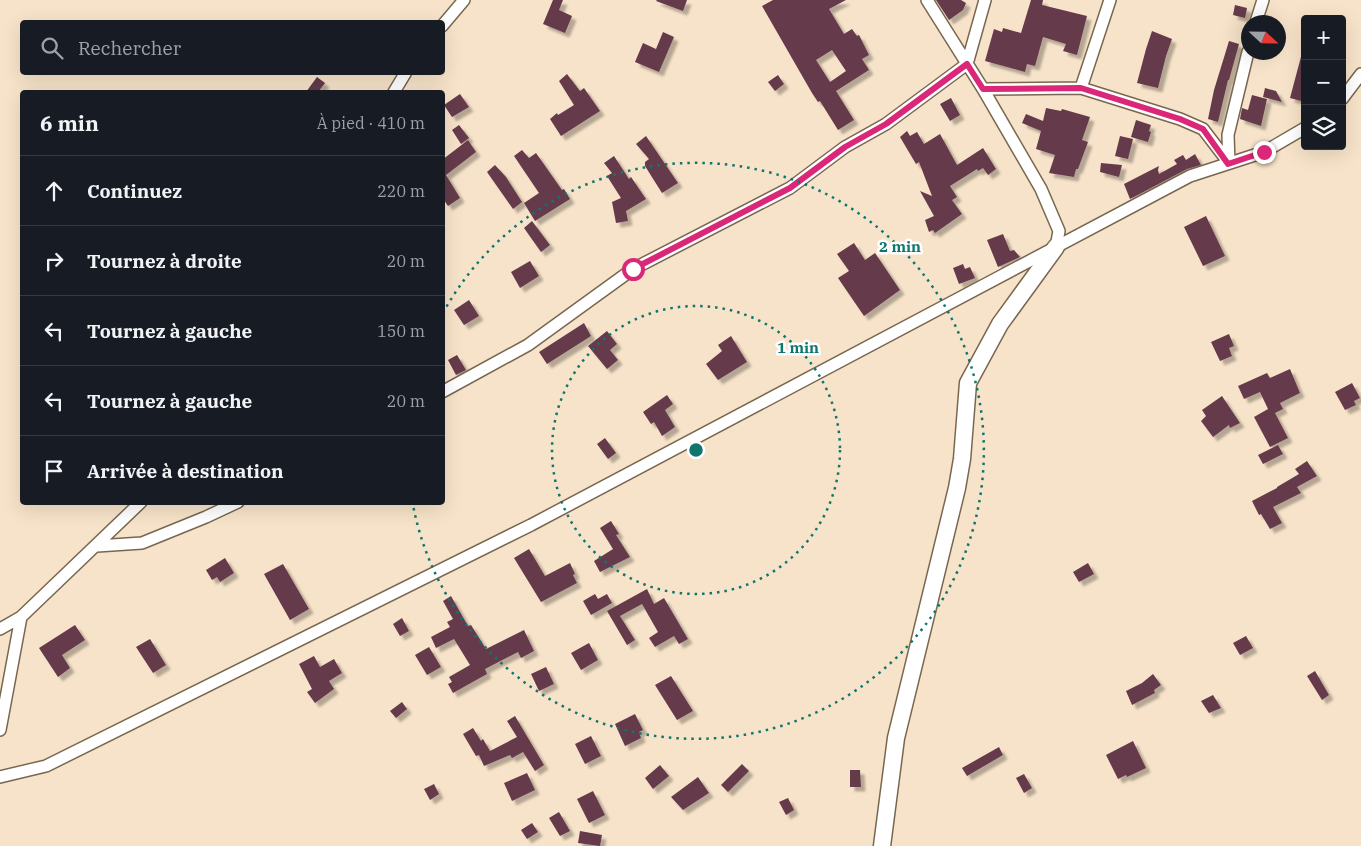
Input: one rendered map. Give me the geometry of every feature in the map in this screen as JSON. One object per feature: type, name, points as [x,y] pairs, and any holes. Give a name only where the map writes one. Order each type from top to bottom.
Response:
[{"type":"street","points":[[445,22],[464,0]]},
{"type":"street","points":[[882,846],[896,738],[957,488],[962,459],[968,383],[1000,324],[1056,247],[1059,231],[1041,189],[983,89],[927,0]]},
{"type":"street","points":[[445,390],[528,345],[633,269],[790,188],[845,147],[886,124],[967,64],[985,0]]},
{"type":"street","points":[[1081,88],[1110,0]]},
{"type":"street","points":[[1258,15],[1263,0]]},
{"type":"street","points":[[1228,164],[1228,135],[1246,60]]},
{"type":"street","points":[[1346,94],[1361,74]]},
{"type":"street","points":[[395,90],[404,75]]},
{"type":"street","points":[[983,89],[1081,88],[1180,119],[1203,129],[1228,164]]},
{"type":"street","points":[[0,777],[46,766],[514,534],[1190,176],[1264,152],[1301,130]]},
{"type":"street","points":[[0,629],[21,617],[138,505]]},
{"type":"street","points":[[97,546],[142,543],[232,505]]},
{"type":"street","points":[[0,730],[21,617]]},
{"type":"building","points":[[553,0],[563,0],[559,10],[572,16],[565,33],[543,24]]},
{"type":"building","points":[[657,0],[687,0],[683,11]]},
{"type":"building","points":[[773,0],[846,0],[829,9],[844,34],[852,29],[857,36],[859,35],[869,55],[862,59],[869,70],[836,91],[854,120],[838,130],[820,101],[818,102],[812,93],[762,6]],"holes":[[[832,50],[846,71],[830,82],[816,60]]]},
{"type":"building","points":[[936,0],[961,0],[966,3],[963,10],[949,20]]},
{"type":"building","points":[[1031,0],[1043,0],[1042,5],[1087,16],[1077,55],[1063,51],[1066,44],[1043,37],[1035,66],[1027,64],[1025,72],[985,61],[994,29],[1002,32],[1003,28],[1021,33]]},
{"type":"building","points":[[1235,5],[1247,8],[1246,15],[1241,15],[1241,17],[1233,15]]},
{"type":"building","points":[[1152,31],[1172,39],[1158,88],[1137,83]]},
{"type":"building","points":[[663,32],[674,37],[659,72],[635,62],[643,43],[656,49]]},
{"type":"building","points":[[1229,41],[1239,44],[1218,122],[1208,119],[1214,90]]},
{"type":"building","points":[[1301,57],[1301,101],[1290,98]]},
{"type":"building","points":[[567,74],[580,91],[584,88],[600,111],[561,136],[550,119],[557,113],[558,115],[574,105],[559,81]]},
{"type":"building","points":[[778,75],[784,84],[775,91],[768,82]]},
{"type":"building","points":[[317,77],[325,83],[320,90],[307,90]]},
{"type":"building","points":[[1265,88],[1276,91],[1282,102],[1263,97]]},
{"type":"building","points":[[460,94],[469,107],[452,117],[445,104]]},
{"type":"building","points":[[1252,95],[1267,99],[1261,126],[1240,119],[1242,108],[1248,110]]},
{"type":"building","points":[[951,98],[960,115],[950,121],[940,104]]},
{"type":"building","points":[[1046,108],[1061,111],[1062,109],[1090,117],[1082,140],[1088,142],[1074,177],[1049,173],[1055,155],[1036,149],[1041,131],[1022,123],[1026,114],[1043,121]]},
{"type":"building","points":[[1136,120],[1151,125],[1148,142],[1131,137]]},
{"type":"building","points":[[459,125],[469,138],[461,144],[452,130]]},
{"type":"building","points":[[907,131],[910,136],[917,132],[924,144],[940,134],[957,165],[983,148],[996,169],[988,175],[983,168],[978,171],[977,169],[950,186],[957,197],[952,200],[962,214],[935,233],[933,230],[929,232],[925,220],[934,216],[920,191],[932,196],[919,162],[916,164],[900,137]]},
{"type":"building","points":[[646,136],[678,183],[662,193],[645,166],[645,162],[649,159],[636,144]]},
{"type":"building","points":[[1120,136],[1133,139],[1128,159],[1115,156]]},
{"type":"building","points":[[468,140],[476,152],[446,175],[460,198],[448,206],[445,202],[445,158]]},
{"type":"building","points":[[522,150],[529,158],[536,153],[570,199],[535,221],[524,203],[539,193],[514,156]]},
{"type":"building","points":[[1195,154],[1201,165],[1187,169],[1130,199],[1124,184],[1159,166],[1159,174],[1177,164],[1174,160],[1183,155],[1186,160]]},
{"type":"building","points":[[614,156],[629,179],[631,177],[646,199],[626,211],[628,221],[616,223],[612,202],[621,198],[607,176],[612,173],[604,163]]},
{"type":"building","points":[[1101,163],[1122,165],[1119,177],[1100,172]]},
{"type":"building","points":[[495,165],[506,177],[522,202],[513,209],[487,172]]},
{"type":"building","points":[[1206,216],[1225,256],[1203,266],[1184,227]]},
{"type":"building","points":[[532,221],[550,245],[541,252],[524,228]]},
{"type":"building","points":[[1003,234],[1010,251],[1014,250],[1020,257],[998,267],[987,240]]},
{"type":"building","points":[[854,243],[865,260],[875,253],[900,290],[864,316],[838,278],[849,271],[837,254]]},
{"type":"building","points":[[530,261],[539,276],[520,288],[511,272]]},
{"type":"building","points":[[963,264],[965,269],[970,267],[975,278],[959,284],[953,268]]},
{"type":"building","points":[[469,300],[479,316],[464,325],[454,310]]},
{"type":"building","points":[[584,323],[591,336],[547,364],[539,352]]},
{"type":"building","points":[[607,331],[617,344],[610,350],[618,360],[607,369],[588,346]]},
{"type":"building","points":[[1229,334],[1234,346],[1229,348],[1232,356],[1220,361],[1211,342]]},
{"type":"building","points":[[731,336],[747,362],[718,380],[706,364],[722,351],[718,345]]},
{"type":"building","points":[[457,355],[466,370],[456,375],[448,360]]},
{"type":"building","points":[[1290,369],[1300,393],[1280,403],[1283,409],[1275,413],[1288,438],[1270,447],[1254,417],[1268,409],[1260,392],[1244,399],[1238,386],[1267,373],[1270,378]]},
{"type":"building","points":[[1352,383],[1360,398],[1354,401],[1356,405],[1345,410],[1335,392]]},
{"type":"building","points":[[667,395],[673,404],[665,410],[675,427],[662,436],[654,422],[651,424],[643,412]]},
{"type":"building","points":[[1222,396],[1240,423],[1230,428],[1229,425],[1213,437],[1201,421],[1206,416],[1202,410]]},
{"type":"building","points":[[605,438],[616,453],[608,459],[597,444]]},
{"type":"building","points":[[1278,445],[1283,454],[1263,464],[1258,455]]},
{"type":"building","points":[[1307,461],[1317,476],[1297,487],[1301,493],[1273,507],[1282,523],[1270,529],[1261,514],[1259,515],[1252,501],[1299,474],[1295,469]]},
{"type":"building","points":[[611,521],[619,534],[616,535],[630,557],[600,572],[594,561],[613,549],[600,528]]},
{"type":"building","points":[[529,549],[545,576],[570,563],[577,583],[541,602],[514,558]]},
{"type":"building","points":[[225,558],[234,573],[220,582],[217,577],[212,580],[206,570]]},
{"type":"building","points":[[1088,563],[1094,574],[1079,582],[1073,572]]},
{"type":"building","points":[[283,564],[309,609],[290,620],[264,574]]},
{"type":"building","points":[[647,589],[654,604],[664,598],[688,639],[679,644],[674,636],[655,647],[649,638],[658,632],[642,604],[620,616],[635,640],[627,645],[607,611]]},
{"type":"building","points":[[595,594],[598,599],[607,594],[612,603],[591,615],[583,601]]},
{"type":"building","points":[[451,596],[468,626],[471,625],[486,649],[524,630],[534,651],[521,658],[518,652],[485,669],[487,674],[453,693],[448,684],[452,682],[449,677],[470,665],[454,639],[436,648],[431,637],[450,627],[447,622],[453,619],[443,601]]},
{"type":"building","points":[[402,618],[409,631],[400,636],[393,624]]},
{"type":"building","points":[[75,625],[85,640],[62,655],[70,668],[58,677],[39,648]]},
{"type":"building","points":[[1246,636],[1253,648],[1240,655],[1233,643]]},
{"type":"building","points":[[150,639],[166,665],[153,673],[136,647]]},
{"type":"building","points":[[589,643],[598,660],[581,670],[571,653]]},
{"type":"building","points":[[429,647],[441,667],[427,675],[415,655]]},
{"type":"building","points":[[314,656],[320,667],[334,659],[342,673],[329,681],[334,689],[315,703],[307,692],[312,689],[299,664]]},
{"type":"building","points":[[546,667],[554,684],[539,691],[531,674]]},
{"type":"building","points":[[1315,671],[1329,695],[1322,700],[1307,676]]},
{"type":"building","points":[[1153,674],[1161,685],[1154,690],[1155,693],[1132,705],[1126,691],[1142,683]]},
{"type":"building","points":[[671,676],[693,711],[677,720],[655,685]]},
{"type":"building","points":[[1213,695],[1221,708],[1209,713],[1201,701]]},
{"type":"building","points":[[402,702],[407,709],[396,718],[390,711]]},
{"type":"building","points":[[635,714],[643,730],[639,732],[641,738],[625,746],[615,724]]},
{"type":"building","points":[[515,716],[544,765],[535,771],[523,752],[512,758],[510,755],[484,766],[479,755],[476,756],[463,734],[473,728],[481,741],[483,739],[490,751],[517,737],[507,721]]},
{"type":"building","points":[[591,736],[601,756],[585,764],[575,744]]},
{"type":"building","points":[[1133,741],[1146,768],[1118,779],[1106,755]]},
{"type":"building","points":[[999,747],[1003,755],[967,776],[962,768]]},
{"type":"building","points":[[742,764],[749,771],[728,792],[721,785]]},
{"type":"building","points":[[660,765],[669,776],[653,789],[645,778]]},
{"type":"building","points":[[850,770],[860,770],[861,787],[850,787]]},
{"type":"building","points":[[527,773],[535,790],[512,801],[504,783]]},
{"type":"building","points":[[1024,774],[1032,788],[1024,793],[1016,778]]},
{"type":"building","points":[[698,777],[709,793],[683,810],[671,797]]},
{"type":"building","points":[[434,784],[439,794],[430,800],[424,789]]},
{"type":"building","points":[[593,791],[605,815],[589,823],[577,799]]},
{"type":"building","points":[[788,798],[794,810],[786,815],[779,802]]},
{"type":"building","points":[[559,812],[570,831],[560,836],[549,818]]},
{"type":"building","points":[[532,823],[538,832],[527,839],[521,830]]},
{"type":"building","points":[[580,831],[602,835],[600,846],[578,843]]},
{"type":"route","points":[[633,269],[790,188],[845,147],[886,124],[967,64],[983,89],[1081,88],[1180,119],[1203,129],[1228,164],[1264,152]]}]
